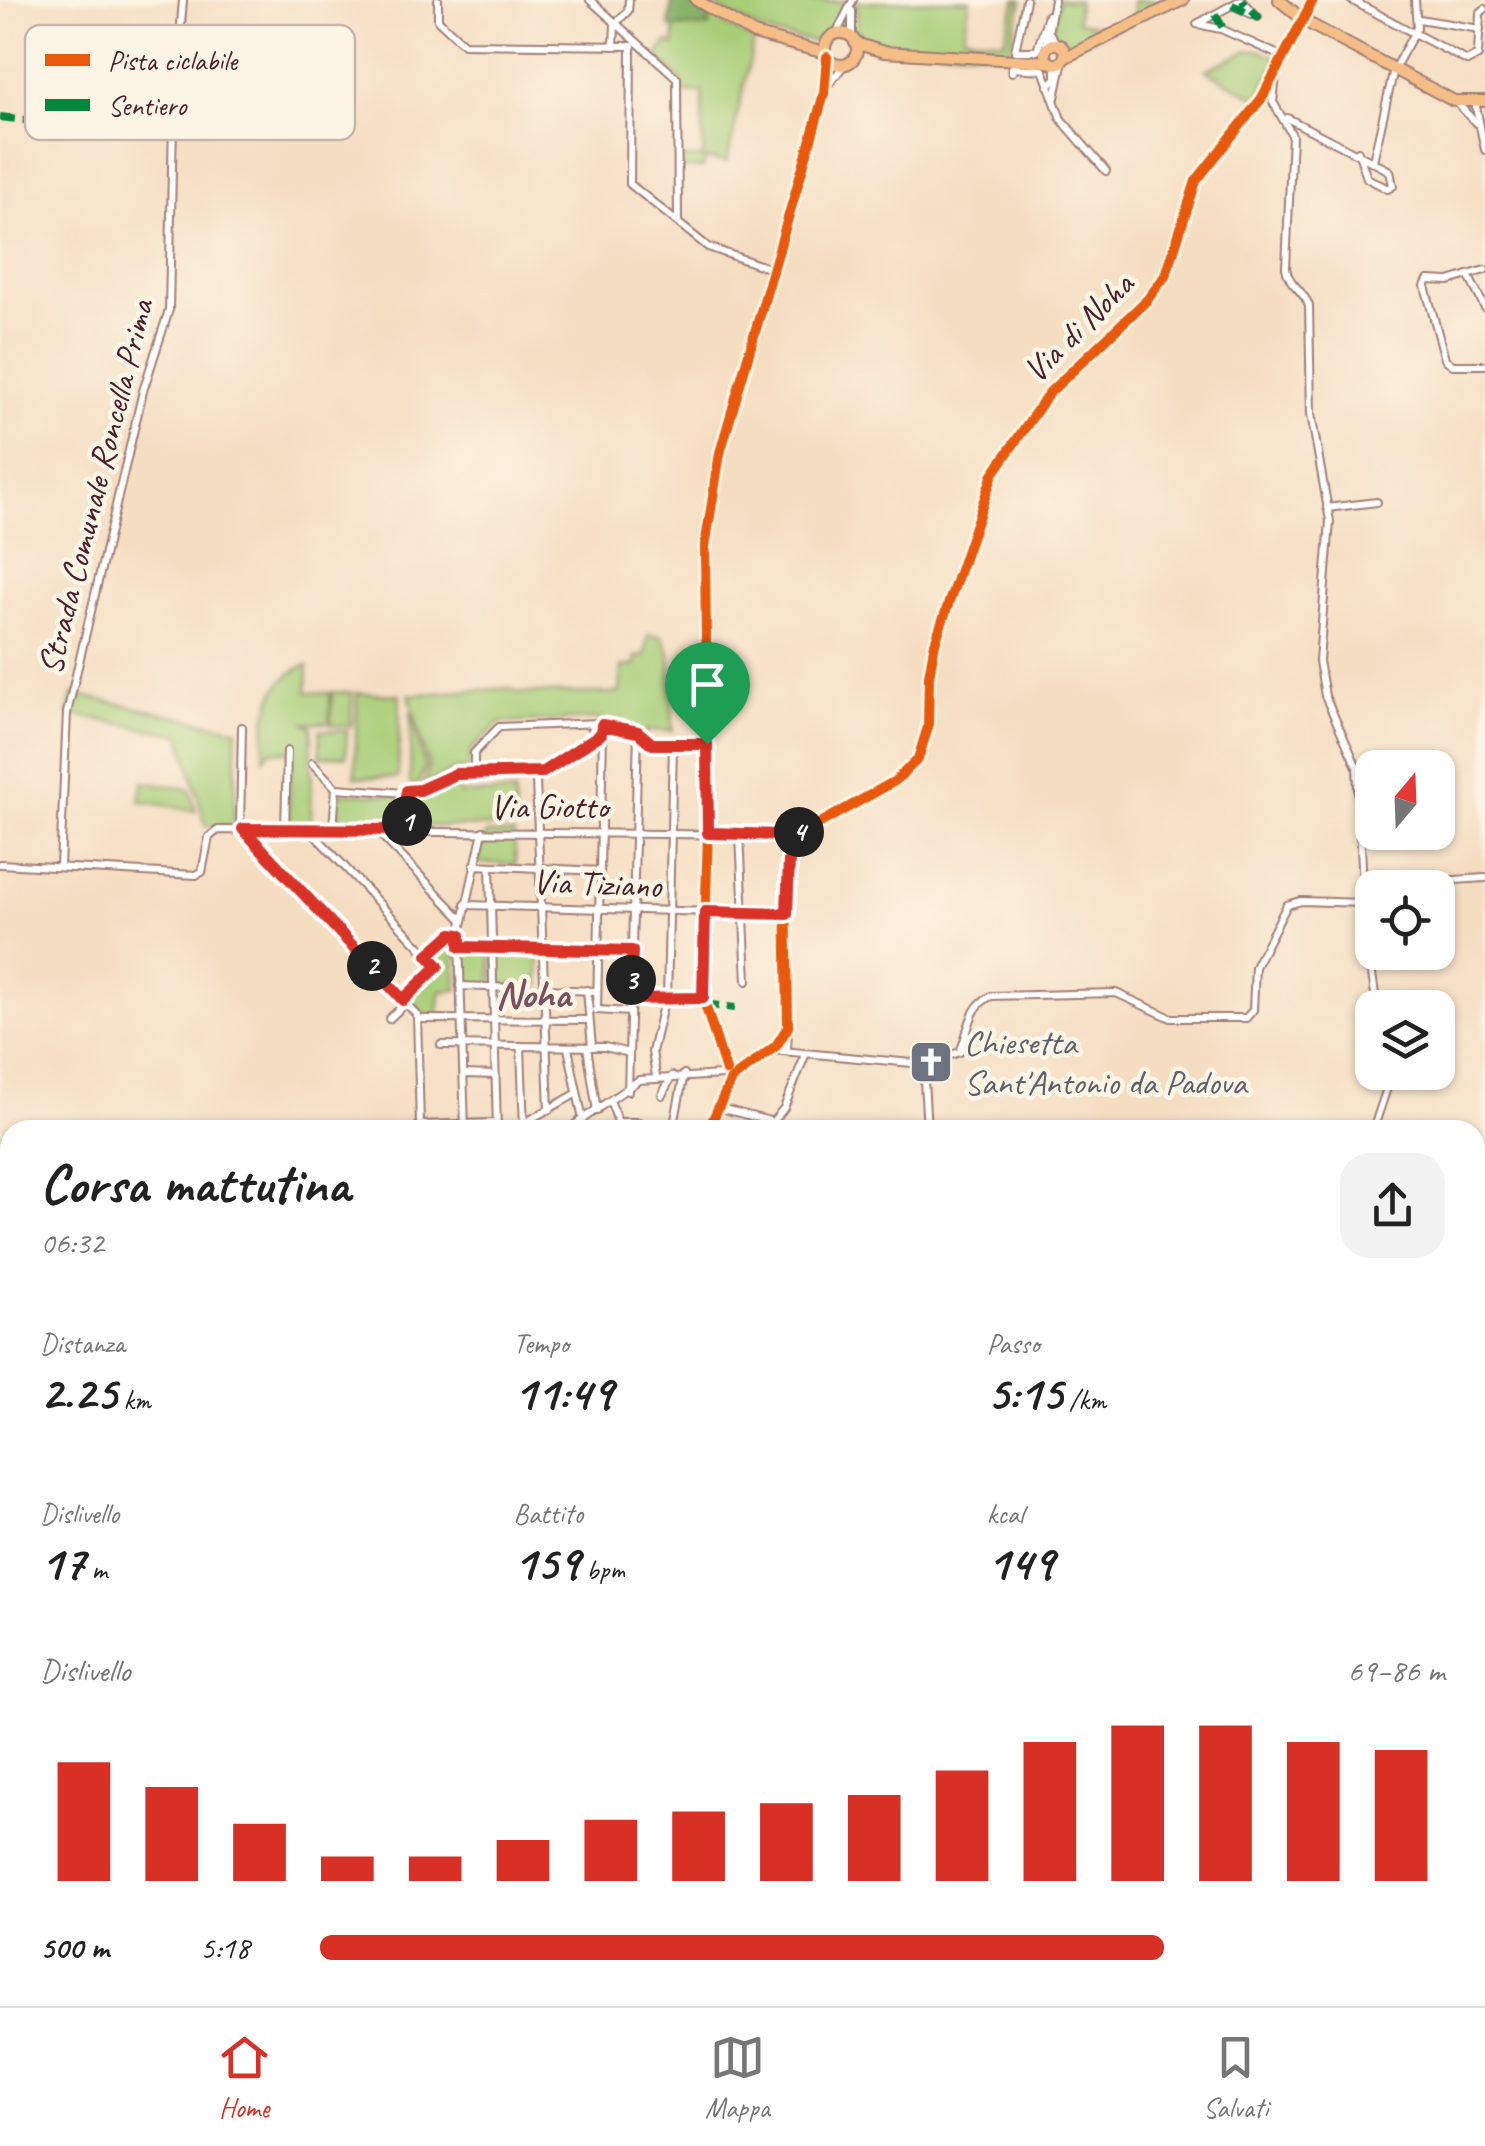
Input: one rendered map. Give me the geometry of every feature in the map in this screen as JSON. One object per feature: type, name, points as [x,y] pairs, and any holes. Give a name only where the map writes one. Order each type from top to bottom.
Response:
[{"type":"main road","points":[[696,0],[742,30],[799,46],[854,41],[884,52],[1030,60],[1085,48],[1183,0]]},
{"type":"main road","points":[[1279,0],[1301,19],[1454,101],[1480,101]]},
{"type":"main road","points":[[850,61],[854,41]]},
{"type":"main road","points":[[829,46],[850,61]]},
{"type":"main road","points":[[850,61],[884,52]]},
{"type":"street","name":"Strada Comunale Roncella Prima","points":[[181,25],[183,0]]},
{"type":"street","points":[[438,0],[438,20],[464,44],[633,46]]},
{"type":"street","points":[[576,0],[590,0],[633,46],[677,78],[678,222]]},
{"type":"street","points":[[614,46],[615,24],[628,11],[628,0]]},
{"type":"street","points":[[1026,0],[1015,50],[1037,51],[1054,0]]},
{"type":"street","points":[[1232,5],[1258,18],[1241,0],[1197,24],[1224,30],[1281,56]]},
{"type":"street","name":"Via di Noha","points":[[808,830],[895,780],[918,759],[928,727],[930,660],[958,564],[993,474],[1046,397],[1157,287],[1172,259],[1196,181],[1262,98],[1313,0]]},
{"type":"street","points":[[1351,0],[1474,61],[1480,13],[1485,9]]},
{"type":"street","points":[[1373,162],[1394,69],[1419,19],[1415,0]]},
{"type":"street","points":[[852,2],[854,41]]},
{"type":"street","points":[[712,1120],[726,1077],[703,998],[708,833],[703,585],[718,466],[824,94],[829,46],[852,2]]},
{"type":"street","points":[[1215,14],[1224,30]]},
{"type":"street","points":[[1048,15],[1056,78],[1048,86]]},
{"type":"street","points":[[1419,19],[1480,28]]},
{"type":"street","points":[[1048,30],[1055,54],[1054,104]]},
{"type":"street","points":[[633,46],[630,184],[712,250],[774,270]]},
{"type":"street","points":[[631,58],[653,60]]},
{"type":"street","points":[[824,94],[850,61]]},
{"type":"street","points":[[1277,67],[1274,102],[1286,117],[1293,141],[1287,190],[1286,268],[1290,282],[1306,296],[1309,306],[1311,414],[1330,529],[1319,661],[1325,696],[1356,767],[1363,870]]},
{"type":"street","points":[[1012,72],[1012,68],[1039,68],[1075,140],[1106,171]]},
{"type":"street","points":[[1454,101],[1477,124]]},
{"type":"street","points":[[1480,101],[1477,124],[1485,150]]},
{"type":"street","points":[[1286,117],[1358,151],[1390,171],[1392,186],[1388,188],[1367,178],[1358,151]]},
{"type":"street","name":"Strada Comunale Roncella Prima","points":[[60,866],[67,713],[143,391],[169,310],[173,140]]},
{"type":"street","points":[[1485,270],[1428,280],[1424,286],[1445,359],[1453,365],[1485,366]]},
{"type":"street","points":[[1468,275],[1485,308]]},
{"type":"street","points":[[1328,508],[1378,502]]},
{"type":"street","points":[[474,772],[474,753],[499,727],[592,724],[600,731],[597,991],[588,1020],[597,1112]]},
{"type":"street","points":[[242,727],[241,829],[417,1019],[420,1120]]},
{"type":"street","points":[[549,1110],[536,780],[600,731],[638,732],[652,744],[707,744]]},
{"type":"street","points":[[628,1090],[638,732]]},
{"type":"street","points":[[656,1076],[652,1052],[665,1001],[673,744]]},
{"type":"street","points":[[285,830],[287,751]]},
{"type":"street","points":[[312,763],[336,788],[406,792],[456,774],[543,772]]},
{"type":"street","points":[[333,830],[336,788]]},
{"type":"street","points":[[406,792],[406,830]]},
{"type":"street","points":[[0,864],[196,875],[202,872],[212,832],[241,829]]},
{"type":"street","name":"Via Giotto","points":[[241,829],[780,835],[808,830]]},
{"type":"street","points":[[310,830],[438,966],[390,1019]]},
{"type":"street","points":[[376,830],[463,920]]},
{"type":"street","points":[[787,1051],[786,874],[794,847],[808,830]]},
{"type":"street","points":[[465,1120],[460,935],[483,831]]},
{"type":"street","points":[[740,834],[747,981]]},
{"type":"street","points":[[780,835],[794,847]]},
{"type":"street","points":[[474,866],[600,871]]},
{"type":"street","points":[[490,866],[497,1120]]},
{"type":"street","points":[[1455,880],[1485,878]]},
{"type":"street","points":[[770,1050],[924,1064],[960,1052],[971,1015],[981,1001],[991,996],[1116,993],[1154,1006],[1171,1018],[1246,1018],[1253,1010],[1256,967],[1287,906],[1301,902],[1355,903]]},
{"type":"street","name":"Via Tiziano","points":[[465,904],[787,914]]},
{"type":"street","points":[[428,955],[447,938],[460,935]]},
{"type":"street","points":[[460,947],[632,951]]},
{"type":"street","points":[[460,986],[597,991]]},
{"type":"street","points":[[587,990],[593,1010]]},
{"type":"street","points":[[630,999],[703,998]]},
{"type":"street","points":[[593,1010],[630,1012]]},
{"type":"street","points":[[417,1019],[588,1020]]},
{"type":"street","points":[[568,1048],[574,1095],[583,1120],[639,1080],[672,1074],[726,1077],[770,1050],[788,1027]]},
{"type":"street","points":[[441,1046],[590,1047],[629,1053]]},
{"type":"street","points":[[521,1047],[524,1120]]},
{"type":"street","points":[[716,1108],[770,1120],[784,1108],[805,1056]]},
{"type":"street","points":[[924,1064],[927,1120]]},
{"type":"street","points":[[464,1074],[495,1075]]},
{"type":"street","points":[[662,1094],[672,1074]]},
{"type":"street","points":[[675,1120],[684,1074]]},
{"type":"street","points":[[1376,1120],[1386,1090]]},
{"type":"street","points":[[533,1120],[574,1095]]},
{"type":"street","points":[[610,1103],[617,1120]]},
{"type":"green space","points":[[672,0],[687,0],[709,16],[709,27],[669,27]]},
{"type":"green space","points":[[970,0],[964,36],[1004,41],[1016,0],[1022,0],[1009,53],[866,45],[856,31],[857,2]]},
{"type":"green space","points":[[1058,0],[1078,0],[1077,22],[1112,28],[1076,45],[1052,33]]},
{"type":"green space","points":[[1133,0],[1170,0],[1134,17]]},
{"type":"green space","points":[[847,1],[838,26],[815,42],[769,34],[719,9],[719,2]]},
{"type":"green space","points":[[709,16],[754,41],[727,162],[706,159],[703,168],[680,168],[680,158],[703,158],[703,93],[681,92],[681,79],[656,57],[667,42],[674,46],[674,27],[708,27]]},
{"type":"green space","points":[[1260,50],[1278,58],[1257,98],[1206,70],[1247,51]]},
{"type":"green space","points":[[648,635],[662,636],[670,652],[673,731],[648,730],[647,734],[601,719],[499,723],[470,751],[470,769],[454,770],[423,785],[429,768],[409,695],[510,688],[519,693],[620,693],[622,666],[635,666],[636,657],[645,656]]},
{"type":"green space","points":[[308,665],[307,692],[330,693],[329,723],[306,723],[312,727],[311,827],[289,826],[291,751],[270,751],[264,758],[265,730],[275,691],[283,680]]},
{"type":"green space","points":[[332,692],[352,693],[351,726],[331,725]]},
{"type":"green space","points":[[357,693],[400,695],[398,778],[355,777]]},
{"type":"green space","points":[[73,694],[237,729],[234,827],[206,826],[181,735],[68,714]]},
{"type":"green space","points":[[411,711],[425,768],[416,787],[410,784]]},
{"type":"green space","points":[[320,730],[347,731],[346,757],[320,756]]},
{"type":"green space","points":[[455,776],[459,794],[514,793],[516,827],[415,826],[416,793]]},
{"type":"green space","points":[[143,782],[190,789],[196,811],[140,801]]},
{"type":"green space","points":[[339,793],[399,795],[399,826],[339,826]]},
{"type":"green space","points":[[486,834],[514,834],[516,864],[477,863]]},
{"type":"green space","points":[[448,940],[455,942],[457,990],[441,991],[437,1017],[425,1016],[407,1000],[442,967],[432,955]]},
{"type":"green space","points":[[462,949],[490,950],[491,984],[463,984]]},
{"type":"green space","points":[[494,950],[539,951],[540,985],[495,984]]},
{"type":"marked path","points":[[1232,5],[1258,17],[1242,0]]},
{"type":"marked path","points":[[1215,14],[1224,30]]},
{"type":"marked path","points":[[0,117],[25,120]]},
{"type":"marked path","points":[[704,1004],[735,1008]]},
{"type":"cycle path","points":[[713,1120],[731,1080],[776,1046],[788,1027],[786,874],[794,847],[808,830],[895,781],[918,759],[928,727],[929,676],[935,643],[993,474],[1049,393],[1147,300],[1166,275],[1196,181],[1262,98],[1313,0]]},
{"type":"cycle path","points":[[726,1071],[703,998],[708,833],[705,547],[720,453],[824,94],[827,57]]},
{"type":"place","name":"Chiesetta Sant'Antonio da Padova","points":[[931,1062]]},
{"type":"district","name":"Noha","points":[[533,993]]},
{"type":"route","points":[[602,725],[638,732],[652,744],[707,744],[708,833],[780,835],[808,830],[789,860],[787,914],[705,912],[703,998],[630,999],[632,951],[460,947],[460,935],[452,934],[428,955],[438,966],[403,1000],[243,829],[406,830],[407,791],[420,790],[456,774],[552,769],[601,734],[602,725]]}]
